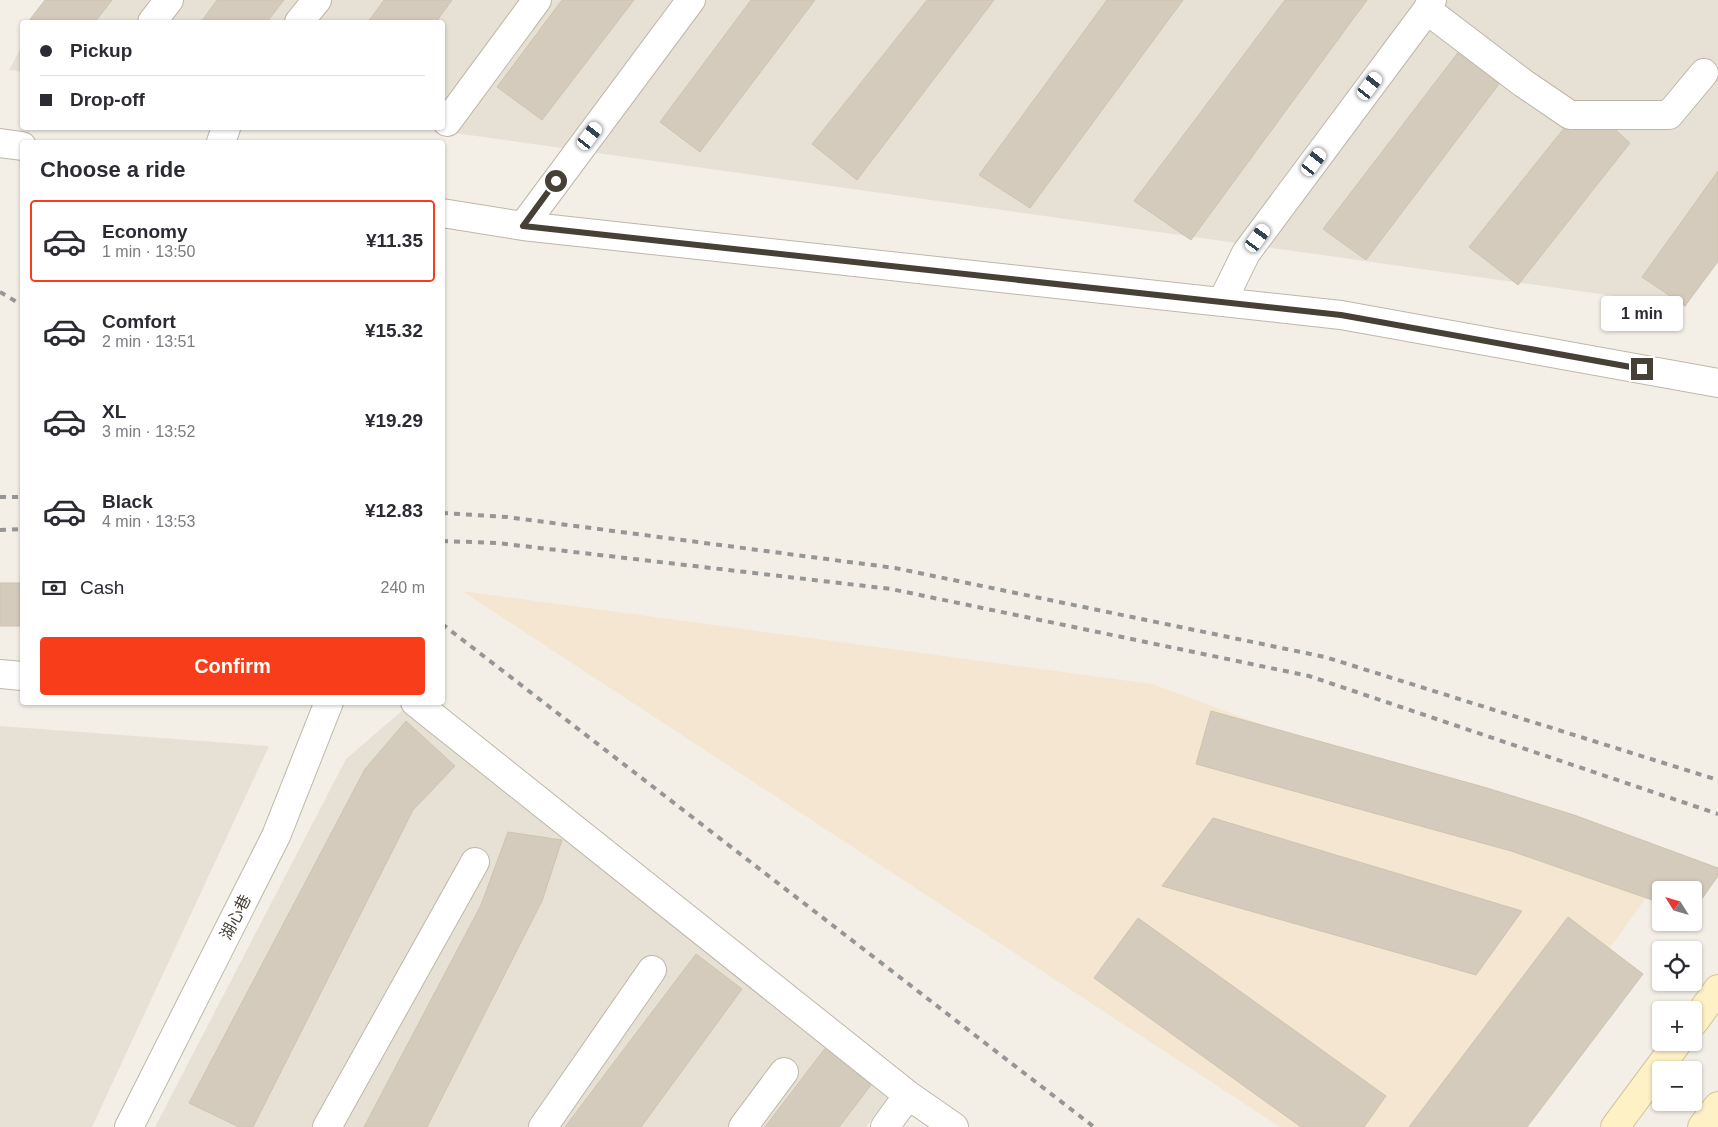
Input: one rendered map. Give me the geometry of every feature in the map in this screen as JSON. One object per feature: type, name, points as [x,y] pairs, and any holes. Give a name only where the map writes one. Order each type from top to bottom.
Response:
[{"type":"main road","points":[[1702,1011],[1718,989]]},
{"type":"main road","points":[[1615,1127],[1671,1051]]},
{"type":"main road","points":[[1702,1127],[1718,1106]]},
{"type":"street","points":[[154,20],[169,0]]},
{"type":"street","points":[[301,20],[317,0]]},
{"type":"street","points":[[447,122],[537,0]]},
{"type":"street","points":[[523,226],[691,0]]},
{"type":"street","points":[[1222,302],[1246,253],[1429,5],[1523,82],[1570,115],[1669,115],[1704,73]]},
{"type":"street","points":[[0,143],[20,146]]},
{"type":"street","points":[[445,213],[523,226],[1341,315],[1718,383]]},
{"type":"street","points":[[0,674],[20,676]]},
{"type":"street","name":"湖心巷","points":[[129,1127],[276,836],[328,705]]},
{"type":"street","points":[[419,705],[908,1095],[954,1127]]},
{"type":"street","points":[[327,1127],[475,862]]},
{"type":"street","points":[[543,1127],[652,970]]},
{"type":"street","points":[[743,1127],[784,1072]]},
{"type":"street","points":[[885,1127],[908,1095]]},
{"type":"shaded area","points":[[49,0],[1718,0],[1718,263],[1685,306],[433,130],[445,130],[445,20],[37,20]]},
{"type":"shaded area","points":[[20,50],[20,72],[9,70]]},
{"type":"shaded area","points":[[462,591],[1152,684],[1664,873],[1658,881],[1652,881],[1652,890],[1481,1127],[1280,1127]]},
{"type":"shaded area","points":[[404,709],[889,1096],[866,1127],[155,1127],[346,759]]},
{"type":"shaded area","points":[[0,726],[269,746],[92,1127],[0,1127]]},
{"type":"building","points":[[45,0],[112,0],[97,20],[30,20]]},
{"type":"building","points":[[217,0],[284,0],[269,20],[202,20]]},
{"type":"building","points":[[384,0],[452,0],[437,20],[369,20]]},
{"type":"building","points":[[562,0],[634,0],[542,120],[497,87]]},
{"type":"building","points":[[751,0],[815,0],[700,152],[660,122]]},
{"type":"building","points":[[927,0],[994,0],[857,180],[812,144]]},
{"type":"building","points":[[1107,0],[1183,0],[1030,208],[979,175]]},
{"type":"building","points":[[1285,0],[1367,0],[1191,240],[1134,201]]},
{"type":"building","points":[[1460,50],[1499,84],[1366,260],[1323,229]]},
{"type":"building","points":[[1585,102],[1630,143],[1518,285],[1469,247]]},
{"type":"building","points":[[1718,171],[1718,261],[1685,306],[1642,277]]},
{"type":"building","points":[[0,583],[20,583],[20,626],[0,626]]},
{"type":"building","points":[[1211,711],[1487,788],[1574,815],[1718,868],[1718,876],[1702,899],[1702,881],[1652,881],[1652,900],[1511,851],[1196,764]]},
{"type":"building","points":[[406,721],[455,766],[413,810],[253,1127],[239,1127],[189,1103],[365,769]]},
{"type":"building","points":[[1213,818],[1522,911],[1476,975],[1162,886]]},
{"type":"building","points":[[508,832],[562,840],[542,901],[427,1127],[364,1127],[481,905]]},
{"type":"building","points":[[1568,917],[1643,974],[1527,1127],[1409,1127]]},
{"type":"building","points":[[1138,918],[1386,1096],[1364,1127],[1301,1127],[1094,978]]},
{"type":"building","points":[[696,954],[742,989],[641,1127],[565,1127]]},
{"type":"building","points":[[826,1047],[871,1085],[839,1127],[765,1127]]},
{"type":"railway","points":[[0,292],[20,304]]},
{"type":"railway","points":[[0,497],[20,497]]},
{"type":"railway","points":[[445,513],[507,517],[895,568],[1325,657],[1718,780]]},
{"type":"railway","points":[[0,530],[20,529]]},
{"type":"railway","points":[[445,541],[497,543],[891,589],[1309,676],[1718,814]]},
{"type":"railway","points":[[445,626],[1094,1127]]},
{"type":"route","points":[[556,181],[523,226],[1341,315],[1642,369]]}]
